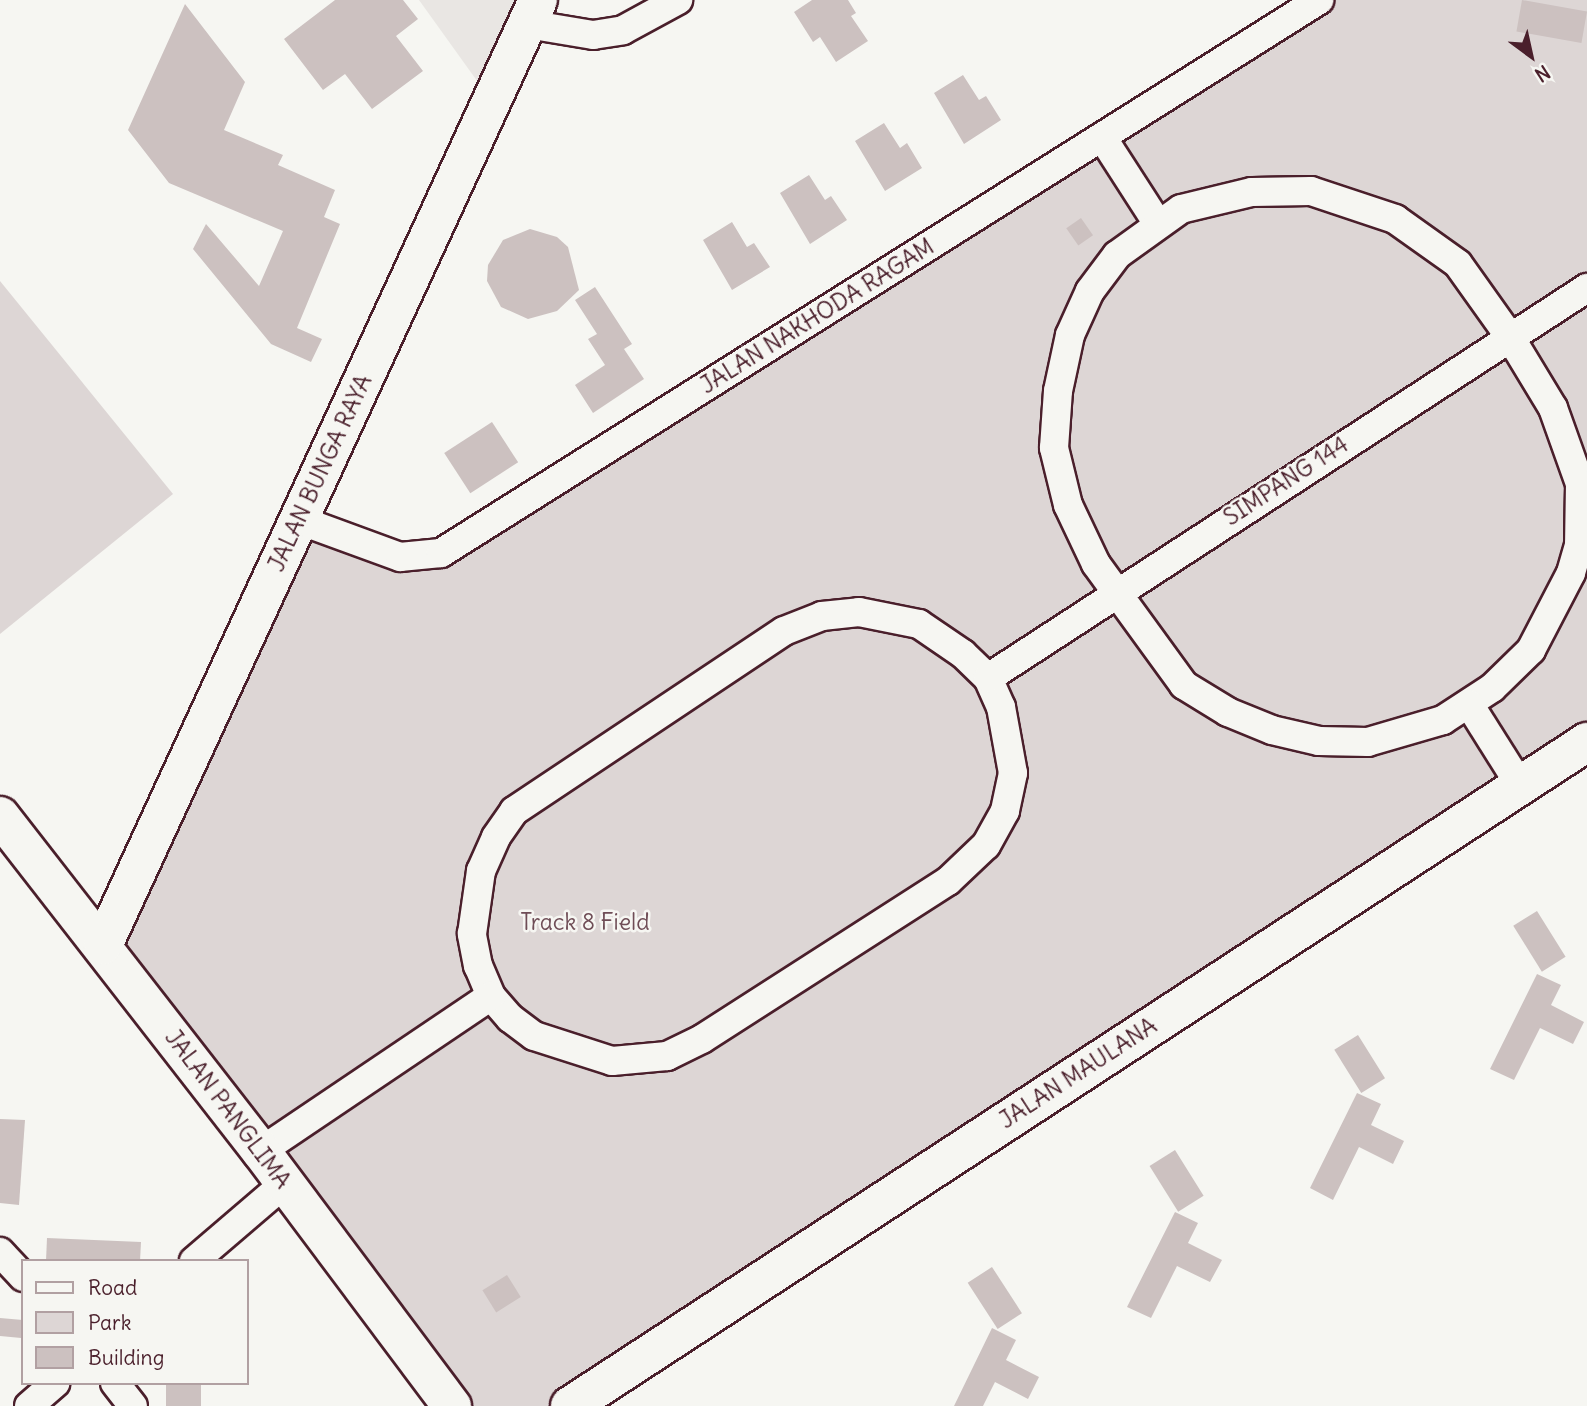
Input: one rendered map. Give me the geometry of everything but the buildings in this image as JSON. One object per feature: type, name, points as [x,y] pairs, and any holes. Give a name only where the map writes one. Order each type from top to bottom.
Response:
[{"type":"main road","name":"JALAN BUNGA RAYA","points":[[103,945],[532,12]]},
{"type":"main road","name":"JALAN MAULANA","points":[[570,1406],[1587,741]]},
{"type":"main road","name":"JALAN PANGLIMA","points":[[0,816],[261,1151],[452,1406]]},
{"type":"street","points":[[532,12],[593,35],[623,30],[678,0]]},
{"type":"street","name":"JALAN NAKHODA RAGAM","points":[[299,520],[400,556],[441,553],[1319,0]]},
{"type":"street","points":[[1102,136],[1158,224]]},
{"type":"street","points":[[1252,191],[1311,191],[1339,197],[1395,219],[1437,245],[1458,264],[1510,337],[1553,408],[1570,445],[1580,484],[1578,545],[1559,602],[1531,650],[1513,671],[1469,704],[1420,730],[1368,742],[1319,741],[1272,730],[1228,712],[1184,685],[1096,565],[1068,505],[1054,449],[1054,424],[1065,354],[1077,314],[1117,255],[1158,224],[1181,209],[1252,191]]},
{"type":"street","name":"SIMPANG 144","points":[[988,678],[1115,591],[1587,288]]},
{"type":"street","points":[[859,612],[895,617],[919,624],[943,640],[988,678],[1000,707],[1013,773],[1005,811],[986,845],[948,881],[702,1040],[667,1056],[612,1061],[534,1036],[491,996],[478,966],[472,934],[474,901],[496,837],[514,811],[784,631],[822,616],[859,612]]},
{"type":"street","points":[[1469,704],[1520,785]]},
{"type":"street","points":[[261,1151],[491,996]]},
{"type":"street","points":[[196,1259],[285,1183]]},
{"type":"street","points":[[0,1252],[21,1276]]},
{"type":"street","points":[[29,1406],[53,1385]]},
{"type":"street","points":[[116,1385],[133,1406]]},
{"type":"shaded area","points":[[419,0],[524,0],[480,85]]},
{"type":"green space","name":"Track 8 Field","points":[[1321,0],[1587,0],[1587,742],[571,1406],[452,1406],[103,945],[299,520],[410,558]]},
{"type":"green space","points":[[0,281],[173,494],[0,634]]}]
